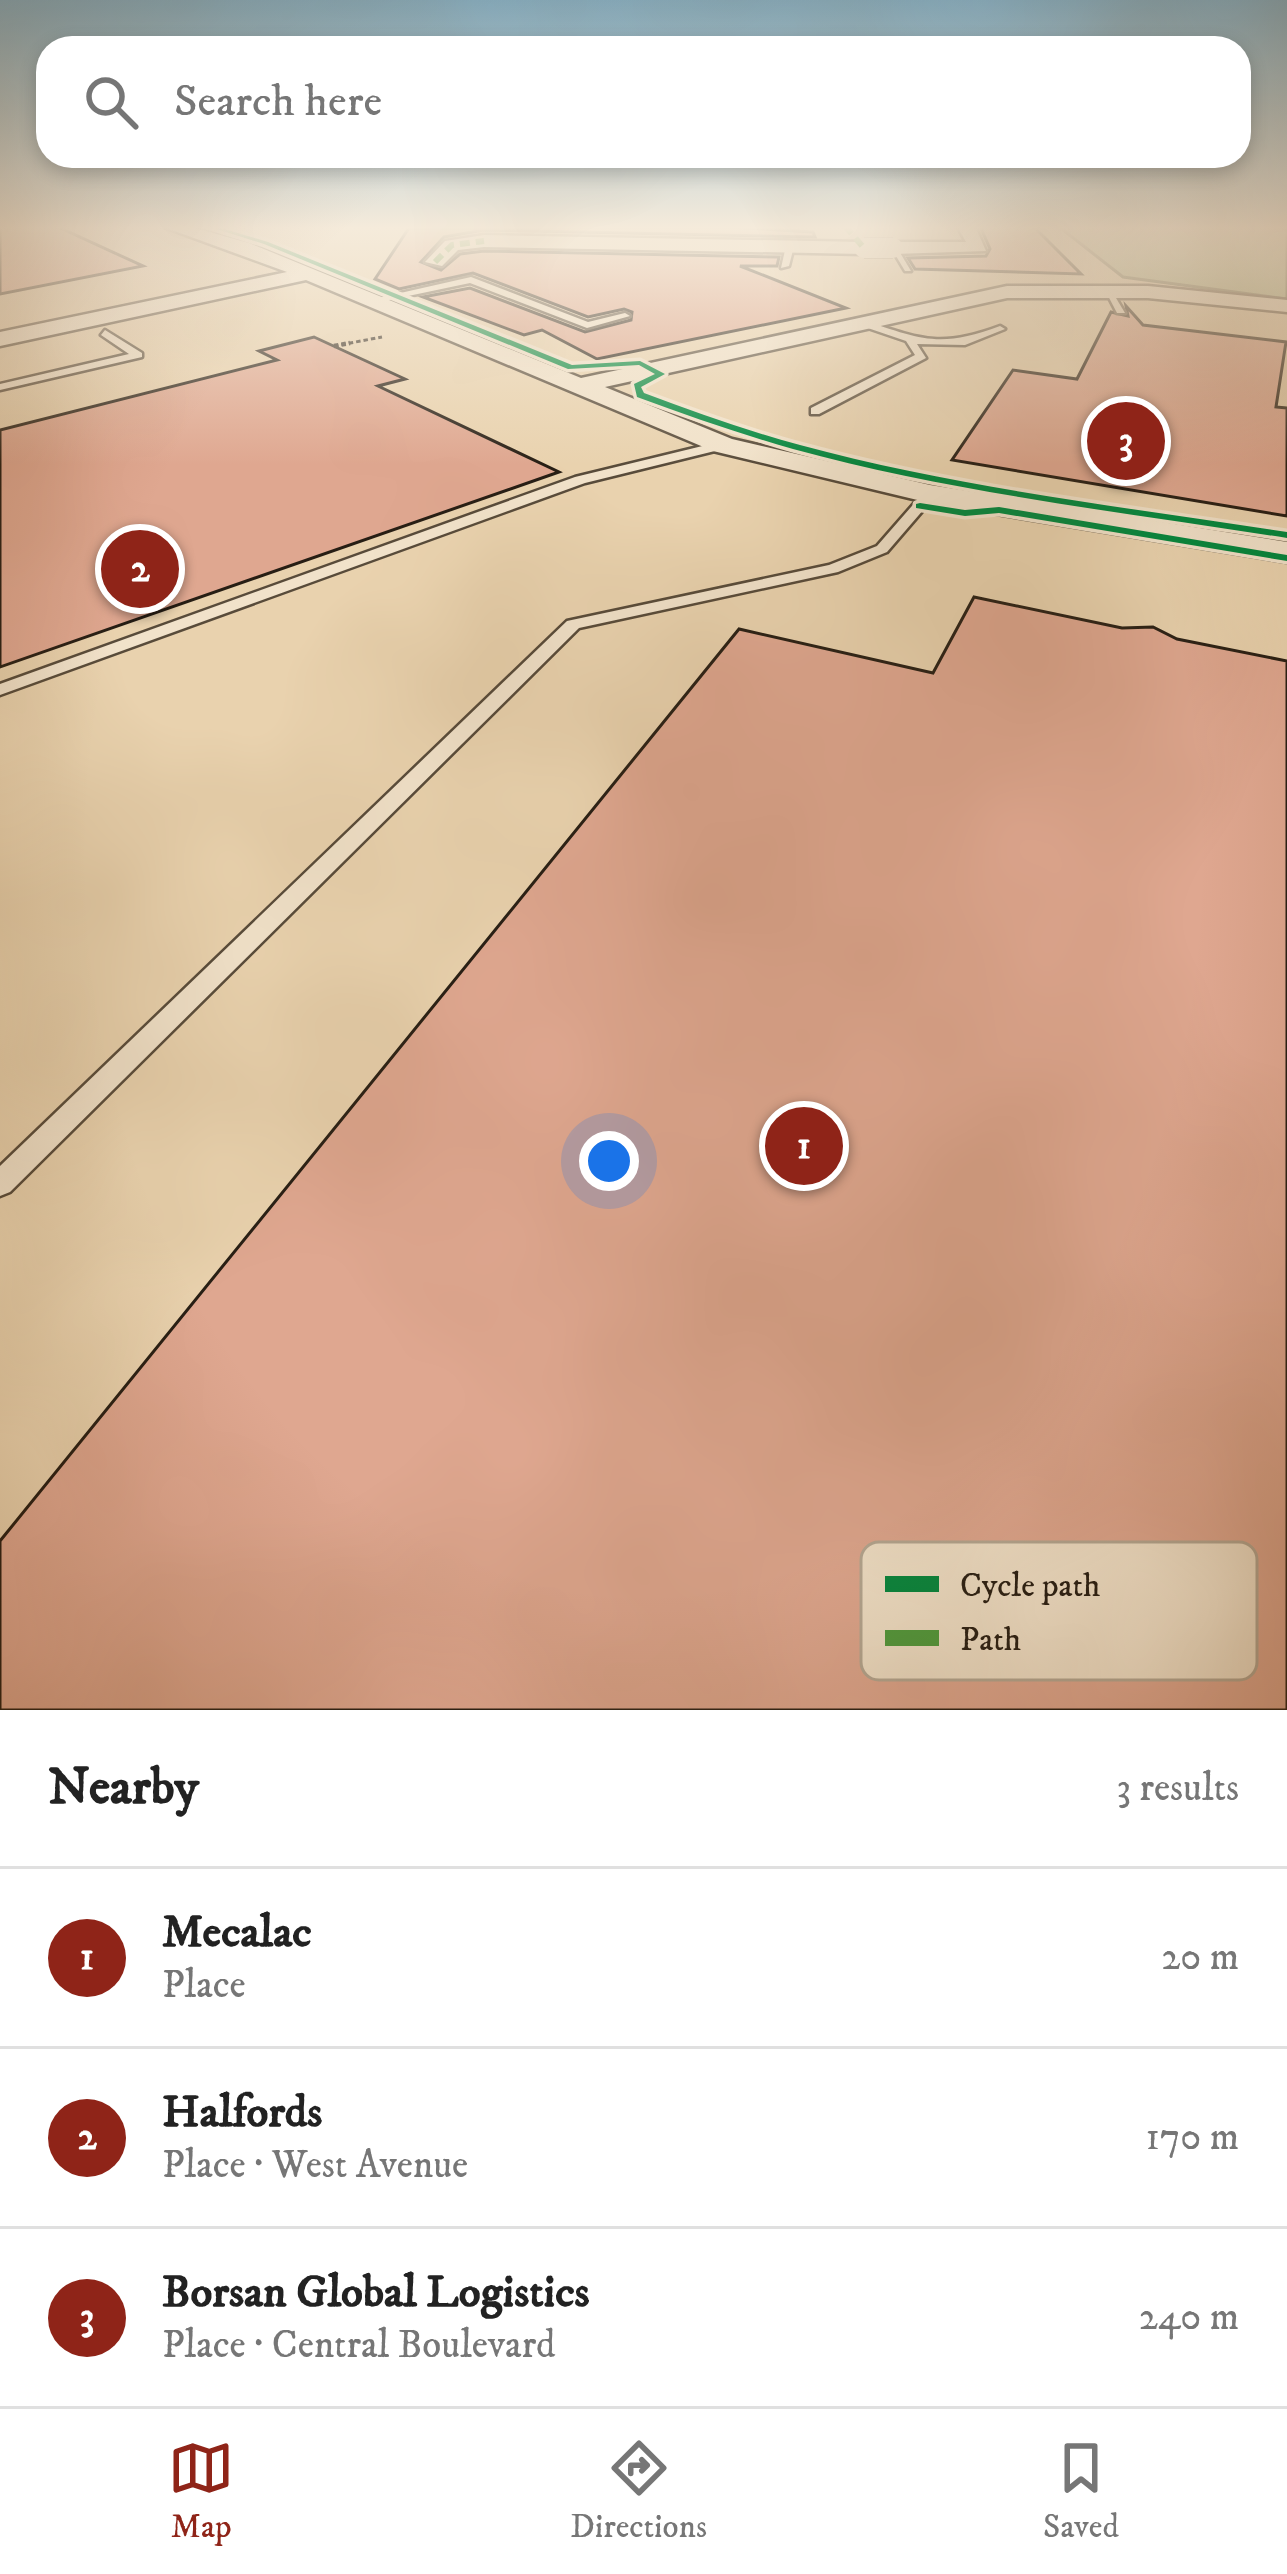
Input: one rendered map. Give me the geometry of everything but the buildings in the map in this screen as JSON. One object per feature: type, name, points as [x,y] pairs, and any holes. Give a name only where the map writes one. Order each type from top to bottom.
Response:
[{"type":"street","points":[[0,339],[95,327],[127,307],[146,306]]},
{"type":"street","points":[[382,306],[723,445],[930,494],[1287,552]]},
{"type":"street","points":[[578,386],[939,306]]},
{"type":"lane","points":[[538,306],[587,325],[625,316]]},
{"type":"lane","points":[[1118,306],[1121,311]]},
{"type":"lane","points":[[860,322],[910,343],[979,341],[1000,329]]},
{"type":"lane","points":[[0,387],[138,356],[95,327]]},
{"type":"lane","points":[[815,411],[922,356],[910,343]]},
{"type":"lane","points":[[0,690],[580,480],[723,445]]},
{"type":"lane","points":[[0,1184],[573,623],[833,569],[882,549],[930,494]]},
{"type":"cycle path","points":[[420,306],[571,367],[640,363],[661,374],[637,386],[640,395],[797,447],[959,483],[1287,535]]},
{"type":"cycle path","points":[[920,506],[965,513],[999,510],[1287,558]]},
{"type":"place","name":"Borsan Global Logistics","points":[[1126,441]]},
{"type":"place","name":"Halfords","points":[[140,569]]},
{"type":"place","name":"Mecalac","points":[[804,1146]]}]
